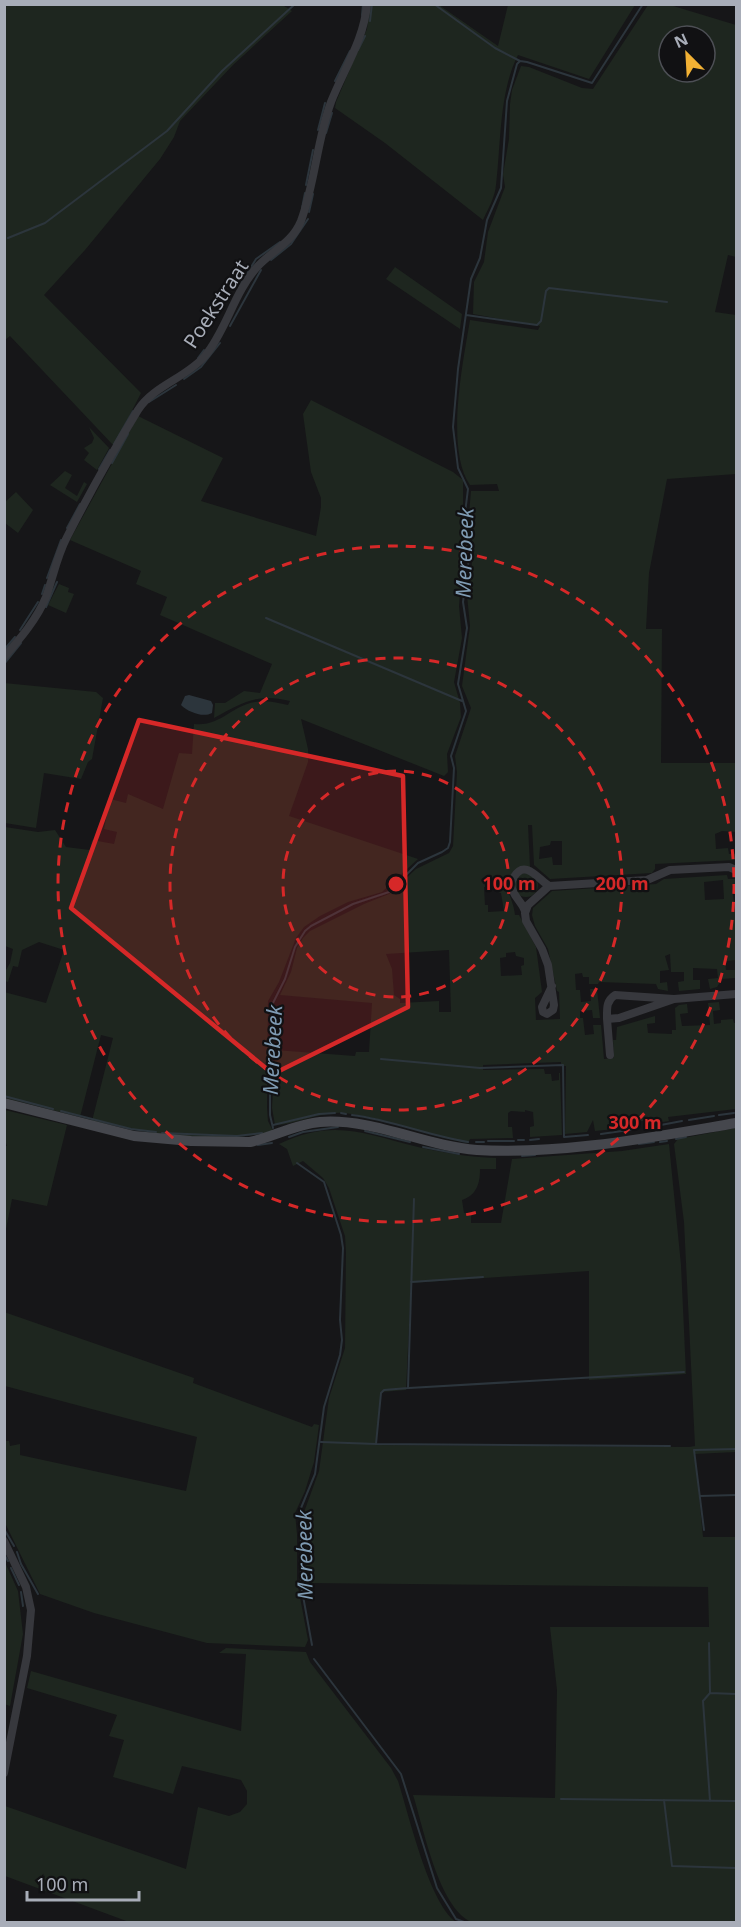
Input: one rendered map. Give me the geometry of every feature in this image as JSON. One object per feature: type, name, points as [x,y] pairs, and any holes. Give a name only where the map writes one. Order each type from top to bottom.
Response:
[{"type":"main road","points":[[4,1104],[152,1138],[250,1142],[304,1125],[336,1122],[355,1124],[457,1148],[478,1150],[547,1149],[595,1144],[736,1123]]},
{"type":"street","name":"Poekstraat","points":[[4,657],[38,612],[66,538],[141,405],[204,357],[249,278],[258,266],[288,242],[297,229],[305,209],[318,147],[331,103],[360,38],[367,4]]},
{"type":"street","points":[[525,913],[528,905],[549,886],[647,880],[670,870],[729,867],[736,870]]},
{"type":"street","points":[[549,886],[531,870],[524,870],[514,877],[512,890],[521,900],[526,921],[548,965],[552,987]]},
{"type":"street","points":[[610,1055],[606,1005],[615,995],[674,999],[736,994]]},
{"type":"street","points":[[607,1019],[619,1018],[674,999]]},
{"type":"street","points":[[4,1541],[26,1587],[31,1605],[27,1656],[4,1773]]},
{"type":"highlighted area","points":[[139,720],[403,776],[408,1007],[273,1074],[71,908]]},
{"type":"shaded area","points":[[281,4],[292,11],[233,65],[180,121],[174,137],[160,159],[85,250],[44,295],[141,393],[114,446],[10,336],[5,340],[4,5]]},
{"type":"shaded area","points":[[370,5],[439,5],[498,46],[508,5],[635,5],[589,79],[518,55],[507,85],[504,102],[495,189],[483,220],[385,143],[335,108],[367,29]]},
{"type":"shaded area","points":[[648,5],[670,5],[736,25],[736,257],[728,255],[715,312],[736,315],[736,474],[667,479],[649,573],[646,629],[662,629],[661,763],[736,763],[736,832],[722,831],[715,834],[716,849],[728,848],[729,854],[736,854],[736,860],[655,864],[652,873],[550,879],[534,865],[532,825],[528,825],[530,867],[517,869],[506,880],[515,915],[519,915],[536,947],[542,992],[535,998],[536,1020],[560,1019],[559,992],[548,949],[535,926],[532,915],[533,908],[552,891],[656,884],[664,879],[727,875],[728,879],[736,879],[736,886],[732,886],[734,903],[736,903],[736,960],[725,961],[726,970],[735,970],[735,978],[722,979],[717,987],[710,989],[708,979],[718,978],[717,969],[693,968],[693,980],[700,980],[700,989],[679,991],[678,982],[684,981],[684,972],[671,972],[670,954],[665,956],[669,970],[660,971],[660,983],[667,982],[668,991],[658,989],[656,984],[599,982],[589,984],[589,977],[583,977],[582,973],[575,974],[576,990],[580,990],[581,1002],[591,1001],[590,989],[597,989],[600,1018],[593,1018],[592,1010],[580,1011],[580,1018],[583,1018],[585,1035],[594,1034],[593,1025],[601,1025],[604,1059],[614,1058],[613,1040],[616,1040],[617,1027],[655,1016],[655,1023],[647,1024],[648,1033],[672,1034],[672,1030],[676,1030],[675,1008],[687,1004],[688,1013],[680,1014],[682,1026],[710,1025],[708,1003],[719,1002],[720,1010],[713,1011],[714,1024],[721,1023],[721,1020],[733,1019],[736,1023],[736,1109],[668,1117],[669,1121],[644,1125],[643,1121],[635,1121],[635,1127],[595,1131],[593,1120],[587,1132],[565,1134],[566,1066],[561,1066],[561,1062],[483,1065],[483,1070],[544,1069],[545,1074],[551,1074],[552,1081],[559,1080],[560,1073],[562,1135],[530,1137],[530,1127],[534,1126],[533,1112],[525,1110],[525,1112],[511,1111],[508,1113],[508,1127],[512,1127],[513,1138],[470,1139],[468,1143],[361,1115],[345,1113],[327,1114],[275,1125],[272,1108],[275,1050],[355,1056],[356,1052],[369,1052],[372,1003],[280,995],[291,972],[297,948],[303,938],[310,931],[389,894],[416,869],[449,853],[453,846],[457,772],[455,756],[471,708],[462,686],[470,626],[467,595],[474,550],[468,526],[471,491],[499,491],[497,484],[470,485],[458,450],[460,381],[470,320],[538,330],[540,326],[473,314],[474,282],[484,262],[488,232],[505,187],[503,174],[509,139],[510,104],[512,90],[521,66],[582,88],[593,89]],"holes":[[[551,841],[562,841],[562,865],[553,865],[552,857],[539,859],[540,847],[550,845]],[[723,880],[724,899],[705,900],[704,882]],[[484,887],[498,887],[504,911],[488,912],[488,905],[485,905]],[[449,950],[451,1012],[439,1012],[439,1001],[400,1003],[400,999],[394,995],[392,969],[386,954]],[[515,952],[516,956],[524,958],[524,965],[521,966],[522,975],[501,976],[500,958],[506,957],[506,953]]]},
{"type":"shaded area","points":[[395,267],[462,314],[460,329],[386,279]]},
{"type":"shaded area","points":[[311,400],[453,472],[463,480],[463,509],[460,520],[463,558],[459,606],[462,638],[454,682],[461,717],[447,754],[448,772],[444,776],[301,719],[308,749],[308,762],[289,816],[418,859],[382,892],[348,902],[320,916],[304,927],[296,938],[279,982],[268,1001],[267,1108],[268,1121],[273,1131],[206,1138],[134,1130],[92,1121],[113,1038],[101,1035],[80,1117],[5,1098],[4,992],[46,1003],[64,950],[39,942],[22,950],[18,967],[13,966],[8,982],[5,981],[5,970],[10,963],[13,949],[5,946],[5,827],[38,832],[55,830],[66,847],[90,850],[92,840],[114,844],[117,832],[104,829],[110,799],[126,803],[128,794],[163,809],[179,753],[192,754],[194,724],[211,722],[255,702],[288,705],[290,701],[268,698],[251,700],[214,718],[215,703],[225,703],[244,691],[260,693],[272,664],[160,615],[167,597],[136,584],[141,571],[70,540],[138,416],[223,458],[201,501],[316,536],[321,498],[311,472],[303,414]]},
{"type":"shaded area","points":[[89,427],[109,448],[97,470],[84,460],[89,453],[84,448],[92,443],[94,438]]},
{"type":"shaded area","points":[[65,471],[72,475],[65,488],[77,496],[84,482],[87,484],[77,502],[50,485]]},
{"type":"shaded area","points":[[16,492],[33,510],[18,533],[5,523],[5,502]]},
{"type":"shaded area","points":[[59,584],[69,588],[68,592],[74,594],[66,613],[48,605]]},
{"type":"shaded area","points":[[4,683],[96,692],[103,698],[92,759],[88,762],[81,779],[44,773],[36,828],[5,823]]},
{"type":"shaded area","points":[[185,696],[211,701],[212,713],[200,715],[184,708],[181,705]]},
{"type":"shaded area","points":[[526,873],[534,877],[538,885],[534,893],[526,897],[518,893],[514,885],[518,877]]},
{"type":"shaded area","points":[[5,1110],[67,1125],[47,1206],[12,1199],[5,1234],[4,1146],[7,1146]]},
{"type":"shaded area","points":[[736,1128],[736,1452],[695,1454],[703,1537],[736,1537],[736,1922],[471,1922],[459,1913],[441,1884],[427,1846],[413,1795],[555,1798],[557,1690],[550,1627],[709,1627],[708,1587],[306,1583],[303,1515],[319,1471],[329,1398],[345,1348],[346,1252],[345,1236],[329,1188],[323,1178],[303,1161],[293,1166],[287,1149],[279,1144],[316,1132],[349,1131],[437,1151],[496,1158],[496,1169],[480,1169],[477,1188],[462,1200],[464,1213],[471,1214],[471,1223],[501,1223],[512,1159],[622,1151],[669,1144],[681,1265],[686,1374],[589,1380],[589,1271],[411,1283],[406,1390],[381,1392],[376,1445],[689,1447],[695,1446],[684,1222],[674,1144],[678,1139]]},
{"type":"shaded area","points":[[4,1312],[194,1378],[193,1383],[312,1427],[314,1424],[319,1425],[314,1462],[295,1513],[297,1581],[308,1640],[305,1647],[207,1643],[94,1613],[40,1594],[5,1523],[5,1441],[9,1441],[10,1446],[20,1444],[20,1455],[186,1491],[197,1437],[5,1386]]},
{"type":"shaded area","points":[[4,1560],[18,1591],[23,1634],[10,1706],[4,1704]]},
{"type":"shaded area","points":[[226,1648],[306,1652],[310,1662],[391,1768],[398,1781],[421,1857],[437,1897],[446,1912],[456,1922],[129,1922],[5,1876],[5,1806],[186,1869],[198,1807],[229,1816],[240,1812],[247,1804],[247,1791],[241,1780],[182,1766],[173,1794],[113,1777],[124,1740],[109,1736],[117,1715],[27,1688],[31,1671],[241,1731],[246,1654],[219,1653]]},
{"type":"waterway","points":[[8,238],[45,223],[167,131],[222,71],[295,4]]},
{"type":"waterway","points":[[362,15],[363,4]]},
{"type":"waterway","points":[[370,21],[372,4]]},
{"type":"waterway","points":[[434,4],[495,48],[520,61]]},
{"type":"waterway","name":"Merebeek","points":[[273,1128],[270,1115],[273,1050],[271,1007],[285,979],[295,947],[311,926],[353,904],[389,892],[418,863],[442,852],[448,848],[450,842],[454,768],[451,756],[466,711],[458,684],[467,628],[463,602],[469,558],[463,529],[468,489],[458,468],[453,427],[458,369],[471,279],[480,258],[487,220],[501,188],[507,101],[517,64],[520,61],[527,62],[592,83],[643,4]]},
{"type":"waterway","points":[[358,50],[365,36]]},
{"type":"waterway","points":[[335,81],[350,51]]},
{"type":"waterway","points":[[318,130],[325,103]]},
{"type":"waterway","points":[[326,133],[332,113]]},
{"type":"waterway","points":[[306,185],[313,150]]},
{"type":"waterway","points":[[302,208],[305,193]]},
{"type":"waterway","points":[[309,212],[313,194]]},
{"type":"waterway","points":[[271,260],[291,244],[308,219]]},
{"type":"waterway","points":[[240,285],[256,259],[280,242]]},
{"type":"waterway","points":[[230,326],[261,270]]},
{"type":"waterway","points":[[466,315],[537,325],[541,321],[546,291],[549,288],[667,302]]},
{"type":"waterway","points":[[184,379],[201,367],[220,343]]},
{"type":"waterway","points":[[198,358],[204,350]]},
{"type":"waterway","points":[[149,402],[176,385]]},
{"type":"waterway","points":[[114,444],[133,411]]},
{"type":"waterway","points":[[112,463],[128,434]]},
{"type":"waterway","points":[[99,469],[110,450]]},
{"type":"waterway","points":[[67,528],[80,504]]},
{"type":"waterway","points":[[47,578],[61,540]]},
{"type":"waterway","points":[[46,607],[57,582]]},
{"type":"waterway","points":[[42,594],[45,585]]},
{"type":"waterway","points":[[20,630],[38,602]]},
{"type":"waterway","points":[[266,618],[462,701]]},
{"type":"waterway","points":[[4,650],[15,637]]},
{"type":"waterway","points":[[4,664],[21,643]]},
{"type":"waterway","points":[[381,1059],[480,1068],[563,1065],[564,1137],[588,1135]]},
{"type":"waterway","points":[[4,1096],[53,1109]]},
{"type":"waterway","points":[[61,1111],[131,1129],[156,1132]]},
{"type":"waterway","points":[[273,1125],[319,1114],[335,1113]]},
{"type":"waterway","points":[[341,1113],[346,1114]]},
{"type":"waterway","points":[[719,1115],[734,1113]]},
{"type":"waterway","points":[[352,1115],[382,1120],[468,1142]]},
{"type":"waterway","points":[[689,1120],[714,1116]]},
{"type":"waterway","points":[[645,1128],[682,1121]]},
{"type":"waterway","points":[[289,1137],[303,1132],[338,1127]]},
{"type":"waterway","points":[[601,1134],[636,1129]]},
{"type":"waterway","points":[[365,1131],[410,1142]]},
{"type":"waterway","points":[[162,1133],[237,1136],[262,1133]]},
{"type":"waterway","points":[[676,1139],[686,1137]]},
{"type":"waterway","points":[[530,1140],[539,1139]]},
{"type":"waterway","points":[[518,1140],[524,1140]]},
{"type":"waterway","points":[[488,1141],[514,1141]]},
{"type":"waterway","points":[[660,1142],[667,1141]]},
{"type":"waterway","points":[[476,1142],[484,1142]]},
{"type":"waterway","points":[[639,1144],[654,1142]]},
{"type":"waterway","points":[[258,1145],[272,1143]]},
{"type":"waterway","points":[[423,1147],[459,1154]]},
{"type":"waterway","points":[[522,1156],[535,1155]]},
{"type":"waterway","name":"Merebeek","points":[[297,1163],[324,1182],[343,1248],[340,1355],[324,1407],[315,1474],[301,1508],[301,1585],[312,1645]]},
{"type":"waterway","points":[[321,1442],[376,1444],[381,1393],[384,1390],[408,1388],[414,1199]]},
{"type":"waterway","points":[[411,1282],[483,1277]]},
{"type":"waterway","points":[[409,1388],[684,1372]]},
{"type":"waterway","points":[[376,1444],[670,1446]]},
{"type":"waterway","points":[[704,1530],[694,1450],[736,1449]]},
{"type":"waterway","points":[[700,1496],[736,1495]]},
{"type":"waterway","points":[[4,1529],[14,1546]]},
{"type":"waterway","points":[[17,1552],[38,1594]]},
{"type":"waterway","points":[[4,1554],[8,1561]]},
{"type":"waterway","points":[[11,1568],[19,1585]]},
{"type":"waterway","points":[[21,1592],[23,1606]]},
{"type":"waterway","points":[[709,1643],[710,1693],[703,1701],[710,1801]]},
{"type":"waterway","name":"Merebeek","points":[[314,1659],[401,1774],[437,1888],[456,1919],[464,1922]]},
{"type":"waterway","points":[[710,1693],[736,1694]]},
{"type":"waterway","points":[[561,1799],[736,1801]]},
{"type":"waterway","points":[[664,1800],[672,1866],[736,1868]]}]
